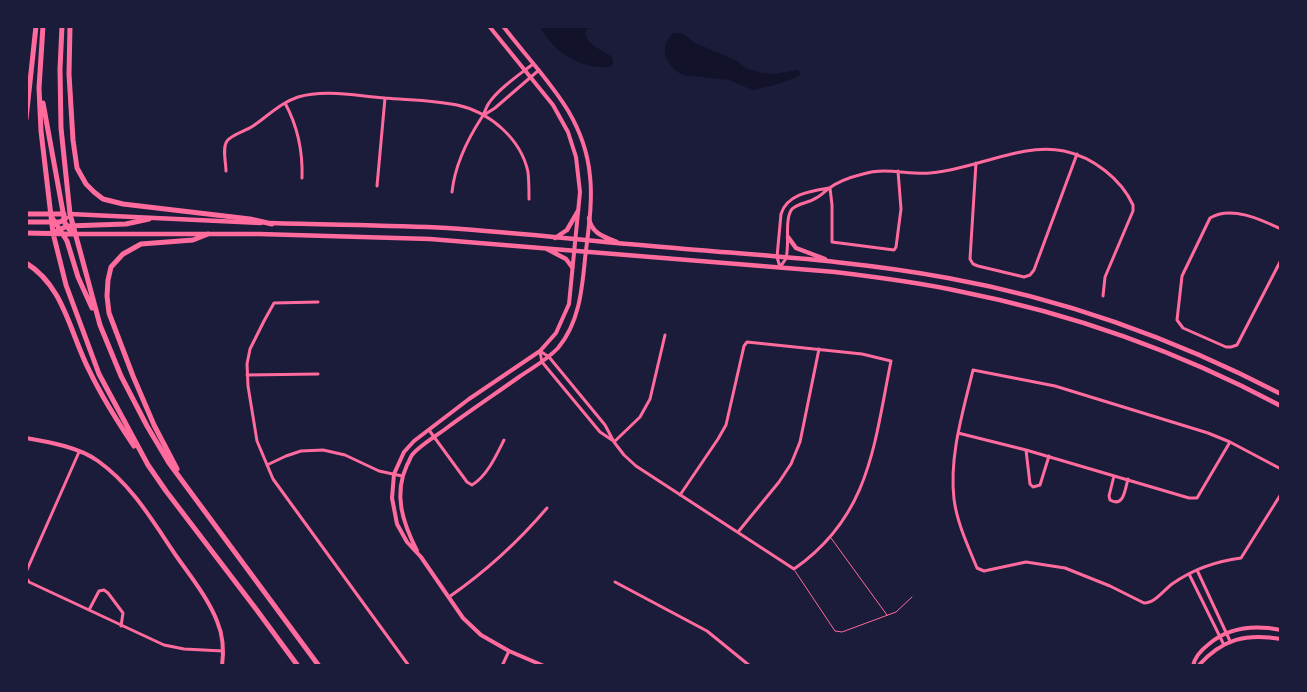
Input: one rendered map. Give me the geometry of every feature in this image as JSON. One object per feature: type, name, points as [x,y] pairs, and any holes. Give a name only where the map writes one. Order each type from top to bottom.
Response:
[{"type":"main road","points":[[26,119],[36,26]]},
{"type":"main road","points":[[43,26],[39,88],[41,131],[53,233],[66,285],[99,374],[148,466]]},
{"type":"main road","points":[[62,26],[60,69],[61,128],[70,226]]},
{"type":"main road","points":[[70,26],[69,74],[73,140],[77,168],[86,184],[94,192],[103,199],[123,204],[250,219],[272,224]]},
{"type":"main road","points":[[39,88],[64,217],[75,234],[100,324]]},
{"type":"main road","points":[[555,238],[567,230],[578,211]]},
{"type":"main road","points":[[26,214],[50,214],[64,217]]},
{"type":"main road","points":[[26,222],[53,222],[70,214],[272,224],[440,228],[831,261],[949,278],[990,286],[1054,303],[1109,320],[1176,345],[1210,359],[1281,394]]},
{"type":"main road","points":[[589,218],[595,232],[620,244]]},
{"type":"main road","points":[[26,233],[53,233],[62,231],[70,226],[126,224],[149,219]]},
{"type":"main road","points":[[53,222],[62,231],[67,241],[78,277],[121,376],[147,426],[186,487],[319,666]]},
{"type":"main road","points":[[62,231],[75,234],[208,234],[430,239],[780,267],[911,282],[1024,306],[1095,327],[1179,358],[1237,383],[1281,406]]},
{"type":"main road","points":[[186,487],[154,424],[109,313],[108,280],[111,267],[123,254],[141,244],[194,240],[208,234]]},
{"type":"main road","points":[[788,237],[796,248],[831,261]]},
{"type":"main road","points":[[543,248],[566,259],[572,267]]},
{"type":"main road","points":[[26,263],[48,281],[60,300],[88,369],[114,418],[166,491],[298,666]]},
{"type":"street","points":[[421,557],[407,542],[397,524],[392,498],[394,474],[404,452],[414,441],[469,399],[540,351],[556,333],[569,304],[576,240],[579,176],[571,140],[556,109],[489,26]]},
{"type":"street","points":[[502,26],[568,108],[583,140],[590,178],[589,218],[578,308],[565,338],[549,357],[475,408],[412,455],[402,476],[400,492],[401,511],[407,530],[421,557],[463,618],[481,635],[509,651],[544,666]]},
{"type":"street","points":[[452,192],[461,154],[472,131],[484,115],[489,102],[533,64]]},
{"type":"street","points":[[484,115],[495,108],[539,70]]},
{"type":"street","points":[[226,171],[225,147],[227,140],[252,127],[285,103],[306,95],[322,94],[456,104],[484,115],[505,132],[521,153],[528,172],[529,199]]},
{"type":"street","points":[[377,186],[385,98]]},
{"type":"street","points":[[285,103],[300,139],[302,178]]},
{"type":"street","points":[[780,267],[786,258],[789,216],[792,209],[816,199],[830,188],[852,177],[879,171],[931,173],[1036,150],[1055,150],[1077,154],[1091,160],[1104,169],[1114,179],[1133,205],[1105,277],[1103,296]]},
{"type":"street","points":[[976,163],[975,204],[970,259],[973,264],[978,266],[1024,277],[1030,275],[1034,270],[1077,154]]},
{"type":"street","points":[[830,188],[832,242],[894,250],[901,209],[898,171]]},
{"type":"street","points":[[780,267],[777,257],[781,214],[785,205],[791,199],[813,191],[830,188]]},
{"type":"street","points":[[1281,229],[1245,215],[1225,214],[1210,218],[1182,276],[1177,316],[1179,324],[1226,347],[1237,345],[1281,260]]},
{"type":"street","points":[[318,302],[274,303],[250,349],[247,375],[257,441],[273,479],[409,666]]},
{"type":"street","points":[[614,442],[640,417],[650,399],[665,335]]},
{"type":"street","points":[[540,351],[549,357],[605,425],[624,455],[636,466],[680,495],[738,532],[794,569],[813,556],[830,538],[855,501],[873,450],[891,361],[862,354],[748,342],[744,346],[726,425],[718,440],[680,495]]},
{"type":"street","points":[[738,532],[779,482],[791,464],[800,442],[819,349]]},
{"type":"street","points":[[540,351],[542,362],[600,432],[614,442]]},
{"type":"street","points":[[1281,469],[1230,442],[1208,433],[1054,386],[973,370],[958,433],[954,465],[954,499],[962,532],[978,568],[984,571],[1026,562],[1066,568],[1110,586],[1144,603],[1150,603],[1173,583],[1197,570],[1222,561],[1241,558],[1281,494]]},
{"type":"street","points":[[247,375],[318,374]]},
{"type":"street","points":[[429,430],[472,485],[478,481],[492,462],[504,440]]},
{"type":"street","points":[[958,433],[1049,456],[1189,498],[1197,498],[1230,442]]},
{"type":"street","points":[[26,438],[58,444],[96,459],[117,475],[133,492],[208,601],[218,623],[224,650],[222,666]]},
{"type":"street","points":[[267,466],[301,451],[323,450],[345,455],[379,471],[402,476]]},
{"type":"street","points":[[1026,450],[1030,484],[1033,487],[1040,485],[1049,456]]},
{"type":"street","points":[[26,572],[78,452]]},
{"type":"street","points":[[1114,476],[1109,496],[1110,500],[1114,503],[1122,499],[1128,479]]},
{"type":"street","points":[[449,597],[475,579],[532,525],[547,508]]},
{"type":"street","points":[[1197,570],[1230,641]]},
{"type":"street","points":[[1189,574],[1224,645]]},
{"type":"street","points":[[26,578],[29,582],[121,626],[164,644],[184,649],[224,650]]},
{"type":"street","points":[[615,582],[707,631],[750,666]]},
{"type":"street","points":[[89,610],[99,591],[104,590],[123,613],[121,626]]},
{"type":"street","points":[[1193,666],[1194,659],[1201,650],[1219,635],[1226,632],[1244,628],[1264,627],[1281,630]]},
{"type":"street","points":[[1198,666],[1230,641],[1245,637],[1264,636],[1281,639]]},
{"type":"street","points":[[502,666],[509,651]]},
{"type":"lane","points":[[830,538],[887,615]]},
{"type":"lane","points":[[794,569],[835,631],[842,632],[896,612],[912,597]]},
{"type":"shaded area","points":[[540,26],[603,26],[587,29],[587,38],[594,46],[613,58],[613,64],[610,67],[589,66],[569,57],[552,44]]},
{"type":"shaded area","points":[[674,33],[681,33],[695,43],[735,60],[748,69],[774,74],[798,70],[801,74],[775,85],[753,90],[729,80],[683,75],[672,67],[666,56],[666,44]]}]
